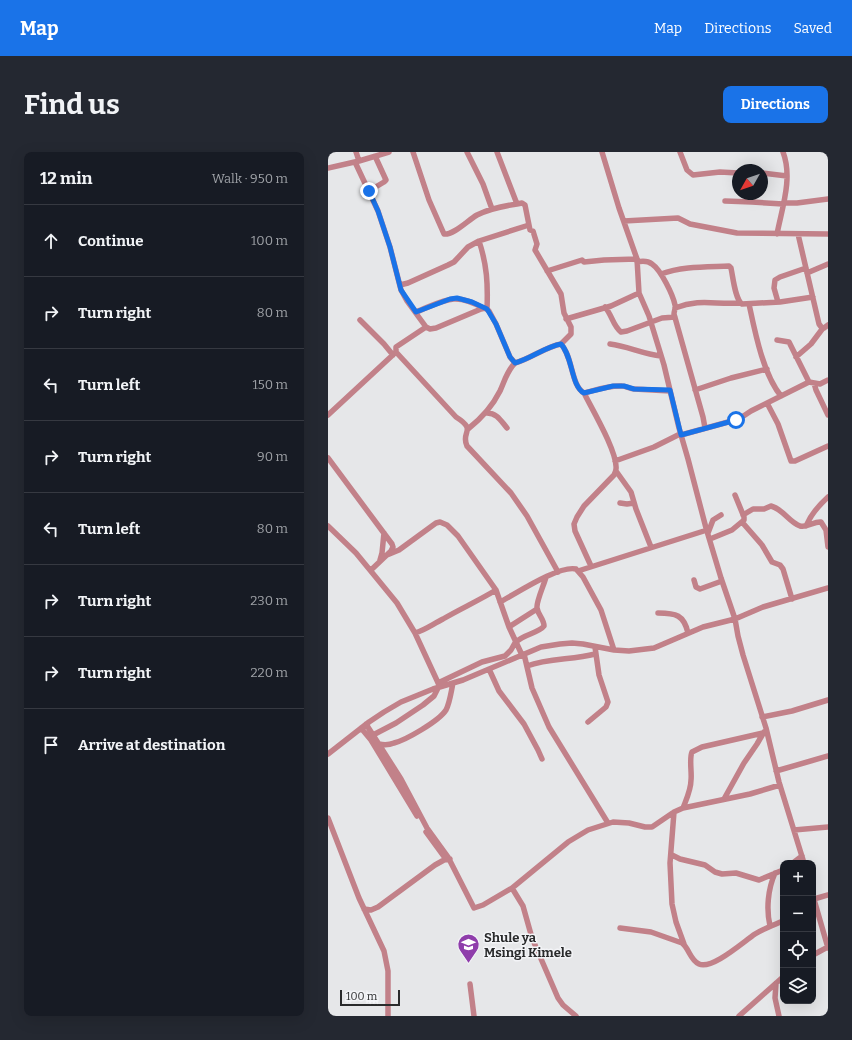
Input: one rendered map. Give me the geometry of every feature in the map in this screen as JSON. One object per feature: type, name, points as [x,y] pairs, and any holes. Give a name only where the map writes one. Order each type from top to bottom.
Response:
[{"type":"street","points":[[356,152],[357,162],[378,211],[390,247],[400,285],[404,295],[426,327],[430,329],[436,328],[485,309]]},
{"type":"street","points":[[328,168],[357,162],[389,152]]},
{"type":"street","points":[[413,152],[429,200],[444,234],[450,234],[478,215],[492,209],[522,203],[525,205],[530,230],[533,231],[537,244],[535,250],[561,294],[564,313],[571,326],[572,332],[561,344],[515,363],[508,370],[501,390],[493,404],[487,413],[468,429],[465,440],[467,446],[511,493],[527,516],[558,572]]},
{"type":"street","points":[[467,152],[492,209]]},
{"type":"street","points":[[497,152],[517,204]]},
{"type":"street","points":[[602,152],[637,260],[639,293],[651,323],[664,365],[708,534],[735,619],[743,655],[803,860]]},
{"type":"street","points":[[680,152],[687,170],[693,175],[720,172],[732,173]]},
{"type":"street","points":[[777,234],[786,192],[787,176],[783,152]]},
{"type":"street","points":[[369,191],[385,181],[375,156]]},
{"type":"street","points":[[768,174],[787,176]]},
{"type":"street","points":[[725,201],[783,204],[828,199]]},
{"type":"street","points":[[624,221],[678,218],[690,224],[724,232],[750,234],[828,234]]},
{"type":"street","points":[[400,285],[408,283],[448,265],[468,247],[479,241],[529,225]]},
{"type":"street","points":[[796,357],[811,344],[825,327],[820,327],[817,319],[798,234]]},
{"type":"street","points":[[479,241],[487,269],[488,293],[485,309]]},
{"type":"street","points":[[547,271],[582,260],[584,262],[604,260],[637,260],[652,264],[661,274],[672,297],[675,308],[675,317],[705,428]]},
{"type":"street","points":[[778,302],[774,288],[775,280],[780,276],[828,264]]},
{"type":"street","points":[[661,274],[669,271],[705,266],[729,266],[731,268],[740,304]]},
{"type":"street","points":[[566,319],[620,302],[639,293]]},
{"type":"street","points":[[675,308],[699,302],[749,304],[813,297]]},
{"type":"street","points":[[416,312],[450,299],[457,298],[472,302],[485,309],[496,324],[510,357],[515,363]]},
{"type":"street","points":[[749,304],[758,345],[767,369],[781,396]]},
{"type":"street","points":[[605,307],[611,314],[615,326],[621,332],[627,332],[638,326],[651,323],[662,318],[675,317]]},
{"type":"street","points":[[360,320],[456,417],[465,423],[468,429]]},
{"type":"street","points":[[328,414],[394,353],[396,347],[426,327]]},
{"type":"street","points":[[777,340],[789,342],[796,357],[812,382],[828,415]]},
{"type":"street","points":[[561,344],[567,352],[578,387],[584,393],[597,418],[615,462],[616,471],[631,492],[651,547]]},
{"type":"street","points":[[610,344],[624,346],[648,354],[661,356]]},
{"type":"street","points":[[694,390],[731,378],[767,369]]},
{"type":"street","points":[[615,462],[654,447],[681,434],[739,419],[751,411],[812,382],[820,384],[828,380]]},
{"type":"street","points":[[584,393],[613,386],[624,386],[634,389],[670,390]]},
{"type":"street","points":[[767,403],[778,424],[791,461],[795,461],[828,446]]},
{"type":"street","points":[[487,413],[493,413],[496,415],[507,428]]},
{"type":"street","points":[[328,458],[390,540],[393,547],[392,550],[371,570]]},
{"type":"street","points":[[591,566],[575,531],[574,524],[584,506],[614,475],[616,471]]},
{"type":"street","points":[[500,602],[558,572],[571,569],[578,571],[651,547],[732,530],[744,519],[735,495]]},
{"type":"street","points":[[806,526],[810,516],[828,497]]},
{"type":"street","points":[[620,503],[634,503]]},
{"type":"street","points":[[743,515],[754,510],[772,506],[783,512],[800,526],[806,526],[819,521],[826,530],[828,546]]},
{"type":"street","points":[[708,534],[713,520],[721,515]]},
{"type":"street","points":[[387,555],[399,550],[436,524],[442,522],[447,525],[462,541],[496,590],[509,627],[523,655],[532,688],[549,727],[608,823]]},
{"type":"street","points":[[742,522],[762,545],[772,562],[780,565],[783,569],[792,599]]},
{"type":"street","points":[[328,526],[356,553],[397,603],[415,633],[439,686]]},
{"type":"street","points":[[379,562],[382,553],[384,533]]},
{"type":"street","points":[[578,571],[601,610],[614,650]]},
{"type":"street","points":[[328,754],[363,726],[401,702],[439,686],[482,662],[505,656],[516,642],[524,635],[543,628],[544,623],[537,609],[538,601],[546,578]]},
{"type":"street","points":[[694,580],[696,587],[700,589],[722,581]]},
{"type":"street","points":[[439,686],[453,683],[541,647],[560,644],[583,644],[628,651],[654,648],[703,627],[735,619],[763,607],[828,588]]},
{"type":"street","points":[[415,633],[430,627],[496,590]]},
{"type":"street","points":[[509,627],[537,609]]},
{"type":"street","points":[[658,613],[668,613],[681,617],[688,633]]},
{"type":"street","points":[[588,722],[606,707],[608,702],[599,675],[595,647]]},
{"type":"street","points":[[527,666],[541,662],[584,657],[595,654]]},
{"type":"street","points":[[489,669],[499,691],[524,724],[542,759]]},
{"type":"street","points":[[379,744],[396,743],[438,719],[446,710],[453,683]]},
{"type":"street","points":[[373,735],[396,723],[424,705],[434,696],[439,686]]},
{"type":"street","points":[[762,717],[792,711],[828,700]]},
{"type":"street","points":[[363,726],[373,735],[401,779],[427,828],[448,859],[474,908],[484,905],[512,888],[568,842],[588,830],[608,823],[620,822],[652,827],[682,808],[750,794],[780,785]]},
{"type":"street","points":[[363,726],[431,840],[448,859]]},
{"type":"street","points":[[724,800],[744,763],[765,731]]},
{"type":"street","points":[[682,808],[691,782],[692,769],[690,754],[692,752],[702,747],[765,731]]},
{"type":"street","points":[[776,771],[828,756]]},
{"type":"street","points":[[674,812],[672,855],[670,863],[672,904],[676,922],[684,944],[695,962],[703,966],[714,963],[756,933],[780,922]]},
{"type":"street","points":[[328,818],[364,909],[384,952],[387,963],[388,1016]]},
{"type":"street","points":[[794,830],[828,827]]},
{"type":"street","points":[[672,855],[680,859],[705,865],[715,872],[722,874],[736,873],[755,880],[759,880],[780,871]]},
{"type":"street","points":[[797,860],[802,856]]},
{"type":"street","points":[[364,909],[371,910],[378,907],[424,872],[448,859]]},
{"type":"street","points":[[770,926],[768,912],[769,899],[776,873]]},
{"type":"street","points":[[512,888],[522,906],[532,938],[558,998],[563,1006],[576,1016]]},
{"type":"street","points":[[816,898],[828,895]]},
{"type":"street","points":[[816,913],[828,948],[816,954]]},
{"type":"street","points":[[620,928],[651,932],[684,944]]},
{"type":"street","points":[[739,1016],[780,980]]},
{"type":"street","points":[[776,983],[775,998],[779,1016]]},
{"type":"street","points":[[470,984],[474,1016]]},
{"type":"place","name":"Shule ya Msingi Kimele","points":[[468,964]]},
{"type":"route","points":[[369,191],[378,211],[383,230],[390,247],[401,290],[407,301],[416,312],[450,299],[457,298],[464,299],[487,309],[496,324],[510,357],[515,363],[561,344],[567,352],[578,387],[584,393],[613,386],[624,386],[629,389],[670,390],[681,435],[736,420]]}]
